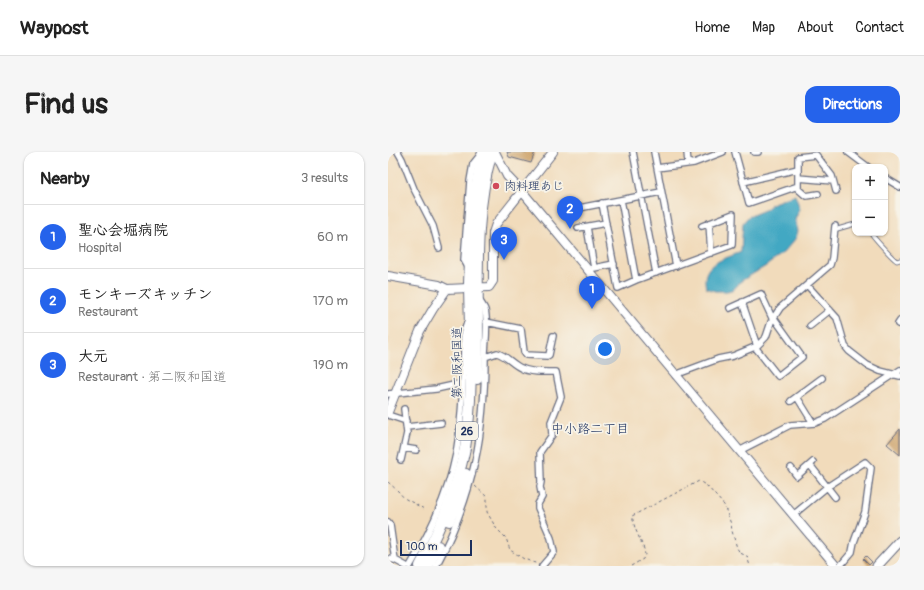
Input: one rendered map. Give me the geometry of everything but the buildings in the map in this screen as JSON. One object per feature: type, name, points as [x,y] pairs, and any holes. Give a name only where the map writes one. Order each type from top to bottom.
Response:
[{"type":"highway","name":"第二阪和国道","points":[[428,566],[457,502],[472,443],[478,362],[479,300],[469,269],[475,193],[488,152]]},
{"type":"highway","name":"第二阪和国道","points":[[420,566],[434,539],[450,500],[460,468],[464,448],[470,389],[470,315],[478,258],[482,200],[488,166],[488,152]]},
{"type":"main road","points":[[877,566],[900,541]]},
{"type":"street","points":[[398,152],[414,189],[433,226],[439,248]]},
{"type":"street","points":[[488,152],[836,566]]},
{"type":"street","points":[[388,276],[439,285],[447,289],[489,287],[493,281],[493,233],[496,224],[502,219],[510,205],[523,192],[553,152]]},
{"type":"street","points":[[633,152],[656,273]]},
{"type":"street","points":[[654,152],[676,266]]},
{"type":"street","points":[[687,152],[688,163]]},
{"type":"street","points":[[657,168],[688,163],[723,152]]},
{"type":"street","points":[[735,152],[749,203],[798,186]]},
{"type":"street","points":[[848,152],[864,164]]},
{"type":"street","points":[[818,194],[806,196],[798,189],[798,157],[816,155],[832,176],[836,191]]},
{"type":"street","points":[[743,182],[798,169]]},
{"type":"street","points":[[798,178],[833,181]]},
{"type":"street","points":[[888,180],[900,187]]},
{"type":"street","points":[[574,209],[661,192]]},
{"type":"street","points":[[621,200],[636,280]]},
{"type":"street","points":[[602,203],[618,288],[732,245],[733,214],[702,226]]},
{"type":"street","points":[[578,228],[606,223]]},
{"type":"street","points":[[709,223],[711,253]]},
{"type":"street","points":[[587,227],[594,268],[614,264]]},
{"type":"street","points":[[675,375],[718,359],[734,356],[756,347],[763,342],[768,328],[780,308],[830,265],[835,228]]},
{"type":"street","points":[[807,284],[837,318],[845,346],[849,351],[867,365],[880,371],[900,376]]},
{"type":"street","points":[[388,412],[391,394],[420,331],[432,310],[447,289]]},
{"type":"street","points":[[730,308],[742,302],[761,294],[774,319],[802,357],[778,376],[756,347],[742,302]]},
{"type":"street","points":[[436,566],[458,521],[476,458],[482,418],[485,381],[486,322],[485,309],[479,300]]},
{"type":"street","points":[[810,326],[830,310]]},
{"type":"street","points":[[410,566],[430,530],[447,486],[456,454],[463,383],[464,332],[470,315]]},
{"type":"street","points":[[486,322],[521,329],[524,352],[526,355],[549,355],[553,336]]},
{"type":"street","points":[[485,357],[497,353],[505,356],[526,370],[556,372],[561,398],[551,422],[552,435],[540,452],[540,487],[542,497],[538,504],[538,508],[551,538],[554,552],[542,566]]},
{"type":"street","points":[[739,451],[790,425],[813,423],[825,419],[900,370]]},
{"type":"street","points":[[791,401],[822,378]]},
{"type":"street","points":[[391,394],[436,389],[463,383]]},
{"type":"street","points":[[797,397],[813,423]]},
{"type":"street","points":[[401,460],[407,433],[404,410]]},
{"type":"street","points":[[388,415],[406,424],[441,423]]},
{"type":"street","points":[[404,448],[416,450]]},
{"type":"street","points":[[793,515],[827,487],[865,462],[871,468],[865,512],[852,552],[840,566]]},
{"type":"street","points":[[791,468],[797,476],[811,464],[835,497]]},
{"type":"street","points":[[388,522],[390,525],[395,560]]},
{"type":"street","points":[[388,559],[395,560],[406,566]]},
{"type":"lane","points":[[835,228],[852,225]]},
{"type":"lane","points":[[873,236],[893,260],[900,260]]},
{"type":"path","points":[[631,566],[643,559],[645,556],[644,548],[635,528],[632,516],[699,481],[707,486],[724,506],[731,524],[737,548],[740,553],[747,556],[750,566]]},
{"type":"path","points":[[388,482],[404,498],[426,510]]},
{"type":"path","points":[[470,483],[487,497],[487,512],[496,528],[506,538],[510,550],[524,559],[542,566]]},
{"type":"water","points":[[795,195],[800,209],[795,219],[798,231],[796,238],[783,253],[766,266],[741,281],[734,289],[727,291],[715,291],[706,288],[706,273],[710,268],[720,260],[741,252],[743,223],[748,217],[767,209],[771,204]]},
{"type":"place","name":"肉料理あじ","points":[[496,186]]},
{"type":"place","name":"モンキーズキッチン","points":[[570,229]]},
{"type":"place","name":"大元","points":[[504,260]]},
{"type":"place","name":"聖心会堀病院","points":[[592,309]]},
{"type":"district","name":"中小路二丁目","points":[[590,429]]}]
